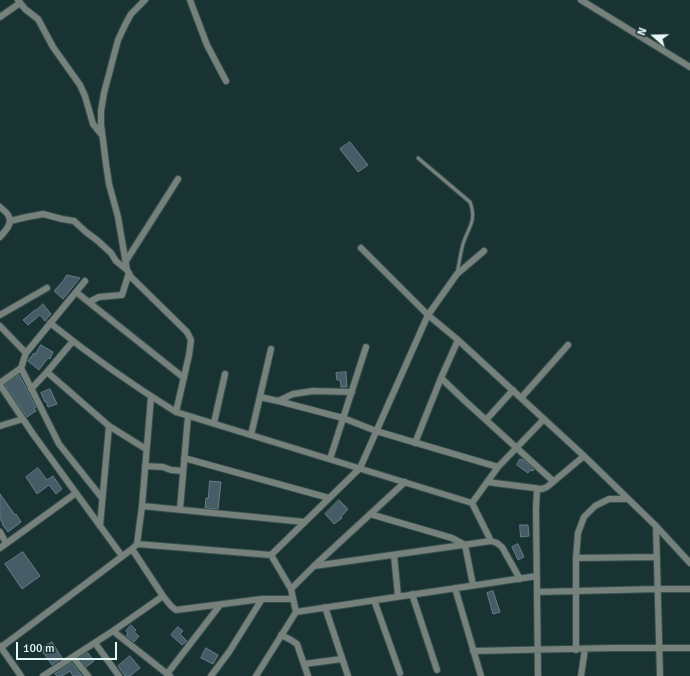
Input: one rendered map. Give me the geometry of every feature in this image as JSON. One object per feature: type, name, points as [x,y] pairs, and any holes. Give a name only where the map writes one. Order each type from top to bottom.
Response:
[{"type":"street","points":[[89,302],[99,297],[122,295],[128,272],[118,217],[109,184],[102,135],[101,111],[104,93],[118,40],[131,14],[145,0]]},
{"type":"street","points":[[190,0],[207,45],[226,81]]},
{"type":"street","points":[[581,0],[690,67]]},
{"type":"street","points":[[0,17],[19,1],[24,9],[38,19],[52,47],[80,85],[85,96],[93,124],[102,135]]},
{"type":"street","points":[[126,261],[178,179]]},
{"type":"street","points":[[0,207],[10,217],[8,226],[0,237]]},
{"type":"street","points":[[10,221],[42,214],[62,219],[74,220],[107,249],[116,261],[188,332],[191,340],[189,355],[176,412]]},
{"type":"street","points":[[361,248],[428,315],[458,340],[584,456],[656,526],[690,563]]},
{"type":"street","points":[[137,544],[271,555],[360,468],[428,315],[457,274],[484,251]]},
{"type":"street","points":[[86,281],[26,352],[21,368],[0,384],[23,419],[122,556]]},
{"type":"street","points":[[0,315],[47,288]]},
{"type":"street","points":[[76,292],[184,378]]},
{"type":"street","points":[[50,323],[151,397],[176,412],[472,503],[491,541]]},
{"type":"street","points":[[0,326],[26,352]]},
{"type":"street","points":[[415,442],[458,340]]},
{"type":"street","points":[[31,389],[73,341]]},
{"type":"street","points":[[521,398],[568,345]]},
{"type":"street","points":[[330,459],[366,348]]},
{"type":"street","points":[[251,435],[272,350]]},
{"type":"street","points":[[21,368],[59,444],[102,498]]},
{"type":"street","points":[[47,372],[108,426],[146,449]]},
{"type":"street","points":[[214,424],[225,374]]},
{"type":"street","points":[[442,378],[553,482]]},
{"type":"street","points":[[486,420],[512,390]]},
{"type":"street","points":[[278,400],[293,394],[313,391],[352,392]]},
{"type":"street","points":[[21,676],[2,656],[0,647],[137,544],[142,506],[151,397]]},
{"type":"street","points":[[260,397],[278,400],[343,418],[376,431],[498,467]]},
{"type":"street","points":[[180,509],[188,416]]},
{"type":"street","points":[[0,426],[23,419]]},
{"type":"street","points":[[472,503],[498,467],[544,419]]},
{"type":"street","points":[[100,526],[108,426]]},
{"type":"street","points":[[487,482],[542,489],[547,487],[584,456]]},
{"type":"street","points":[[184,458],[329,498]]},
{"type":"street","points":[[145,466],[163,467],[171,470],[184,471]]},
{"type":"street","points":[[291,589],[405,482]]},
{"type":"street","points":[[537,489],[538,676]]},
{"type":"street","points":[[0,548],[76,493]]},
{"type":"street","points":[[576,650],[576,558],[578,532],[584,517],[595,506],[609,499],[628,499]]},
{"type":"street","points":[[142,506],[305,522]]},
{"type":"street","points":[[370,514],[452,538],[465,545]]},
{"type":"street","points":[[656,526],[660,676]]},
{"type":"street","points":[[0,532],[6,543]]},
{"type":"street","points":[[314,566],[491,541],[497,543],[502,548],[520,579]]},
{"type":"street","points":[[465,545],[473,585]]},
{"type":"street","points":[[132,549],[163,596],[176,610],[262,599],[293,599]]},
{"type":"street","points":[[256,676],[296,612],[291,589],[271,555]]},
{"type":"street","points":[[394,555],[398,596]]},
{"type":"street","points":[[576,558],[657,557]]},
{"type":"street","points":[[296,612],[537,576]]},
{"type":"street","points":[[455,588],[481,676]]},
{"type":"street","points":[[537,592],[690,589]]},
{"type":"street","points":[[412,594],[437,670]]},
{"type":"street","points":[[44,676],[51,674],[73,657],[163,596]]},
{"type":"street","points":[[211,676],[229,652],[262,599]]},
{"type":"street","points":[[374,600],[400,673]]},
{"type":"street","points":[[113,631],[168,675],[220,605]]},
{"type":"street","points":[[325,607],[348,676]]},
{"type":"street","points":[[281,636],[297,644],[307,675]]},
{"type":"street","points":[[95,643],[119,676]]},
{"type":"street","points":[[473,651],[690,648]]},
{"type":"street","points":[[581,676],[585,649]]},
{"type":"street","points":[[73,657],[88,676]]},
{"type":"street","points":[[304,664],[342,659]]},
{"type":"lane","points":[[418,158],[470,202],[473,210],[473,220],[462,247],[457,274]]},
{"type":"building","points":[[350,142],[368,165],[358,172],[340,149]]},
{"type":"building","points":[[67,275],[80,278],[63,299],[54,291]]},
{"type":"building","points":[[43,304],[51,314],[45,321],[40,315],[28,325],[23,320]]},
{"type":"building","points":[[41,345],[53,352],[50,359],[48,358],[39,370],[28,361]]},
{"type":"building","points":[[346,372],[347,387],[341,387],[340,380],[337,380],[336,373]]},
{"type":"building","points":[[19,375],[36,407],[34,408],[36,411],[27,417],[5,385]]},
{"type":"building","points":[[50,389],[57,404],[48,407],[41,393]]},
{"type":"building","points":[[520,459],[525,461],[534,469],[533,471],[530,470],[528,473],[517,465]]},
{"type":"building","points":[[38,468],[47,480],[53,476],[62,489],[56,494],[49,485],[37,494],[26,477]]},
{"type":"building","points":[[210,481],[221,482],[218,509],[205,508]]},
{"type":"building","points":[[0,494],[21,522],[8,532],[0,519]]},
{"type":"building","points":[[339,500],[348,509],[341,517],[342,518],[334,524],[325,514]]},
{"type":"building","points":[[520,525],[528,525],[529,536],[521,537]]},
{"type":"building","points":[[518,544],[524,557],[518,560],[512,547]]},
{"type":"building","points":[[23,552],[40,576],[22,589],[5,564]]},
{"type":"building","points":[[493,591],[500,612],[493,614],[487,593]]},
{"type":"building","points":[[131,625],[136,630],[134,632],[139,636],[134,642],[126,636],[128,633],[126,631]]},
{"type":"building","points":[[178,627],[183,631],[180,634],[187,641],[182,645],[171,635]]},
{"type":"building","points":[[52,642],[62,658],[52,665],[41,649]]},
{"type":"building","points":[[206,648],[218,655],[213,664],[201,658]]},
{"type":"building","points":[[88,653],[94,661],[86,667],[79,658]]},
{"type":"building","points":[[130,656],[140,668],[130,676],[125,676],[118,666]]},
{"type":"building","points":[[72,663],[82,676],[73,676],[70,671],[62,676],[57,676],[55,674]]}]
